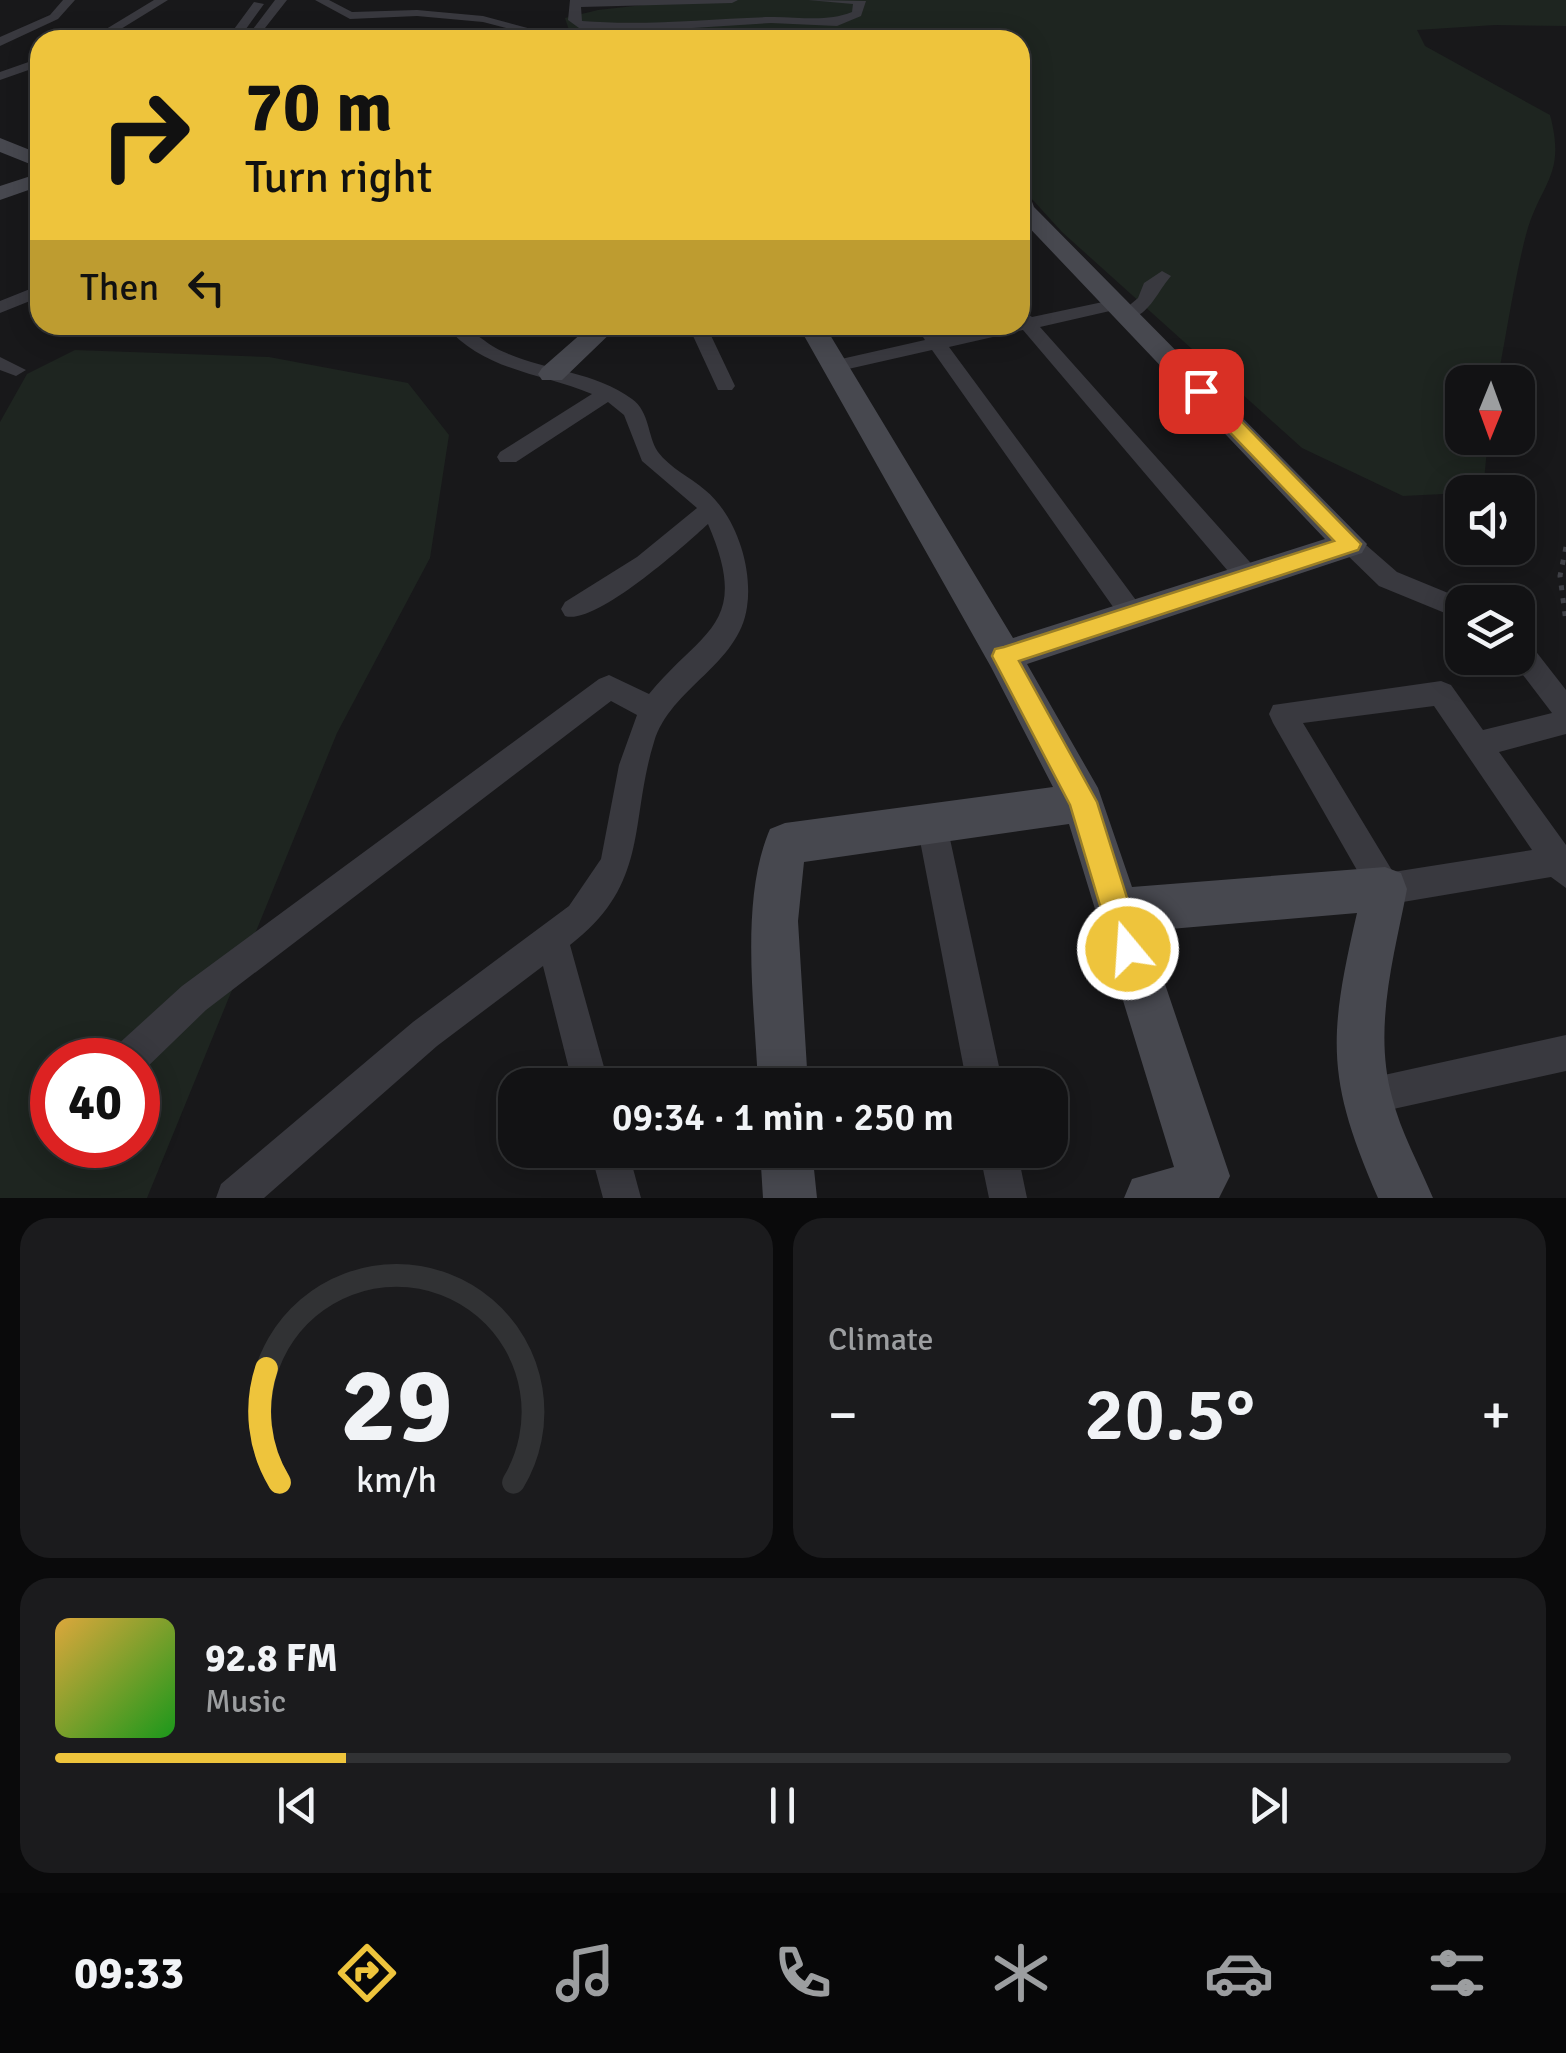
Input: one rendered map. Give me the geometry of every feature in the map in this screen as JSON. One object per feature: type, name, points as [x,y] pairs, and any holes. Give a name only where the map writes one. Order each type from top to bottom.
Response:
[{"type":"street","points":[[111,30],[162,0]]},
{"type":"street","points":[[239,30],[257,2],[282,0]]},
{"type":"street","points":[[262,30],[260,25],[282,0]]},
{"type":"street","points":[[320,0],[350,16],[417,13],[470,17],[524,30]]},
{"type":"street","points":[[733,24],[729,0],[576,2],[574,20],[585,26],[733,24],[843,21],[857,14],[860,0],[814,0]]},
{"type":"street","points":[[17,18],[69,2]]},
{"type":"street","points":[[0,42],[54,17],[69,2]]},
{"type":"street","points":[[0,76],[30,66]]},
{"type":"street","points":[[0,92],[30,82]]},
{"type":"street","points":[[0,144],[30,158]]},
{"type":"street","points":[[0,193],[30,183]]},
{"type":"street","points":[[1030,215],[1350,544],[1388,579],[1445,603]]},
{"type":"street","points":[[1030,319],[1122,310],[1150,295],[1150,287],[1162,276]]},
{"type":"street","points":[[0,308],[30,294]]},
{"type":"street","points":[[1030,327],[1248,576]]},
{"type":"street","points":[[237,1197],[425,1034],[580,918],[615,871],[641,739],[653,710],[718,643],[732,620],[735,599],[728,542],[712,509],[672,480],[650,456],[638,416],[624,402],[606,394],[494,357],[473,346],[463,335]]},
{"type":"street","points":[[552,374],[595,335]]},
{"type":"street","points":[[702,335],[725,386]]},
{"type":"street","points":[[817,335],[1004,656],[1083,802],[1203,1176],[1188,1192],[1150,1198]]},
{"type":"street","points":[[835,366],[927,335]]},
{"type":"street","points":[[931,335],[1132,614]]},
{"type":"street","points":[[508,457],[606,394]]},
{"type":"street","points":[[574,609],[646,564],[712,509]]},
{"type":"street","points":[[1004,656],[1350,544]]},
{"type":"street","points":[[1535,670],[1566,711]]},
{"type":"street","points":[[151,1038],[194,998],[609,687],[653,710]]},
{"type":"street","points":[[1115,911],[1386,889],[1563,865],[1442,693],[1283,714],[1386,889],[1363,1016],[1360,1062],[1366,1097],[1406,1198]]},
{"type":"street","points":[[1476,745],[1566,722]]},
{"type":"street","points":[[781,1068],[775,921],[785,844],[1083,802]]},
{"type":"street","points":[[932,825],[982,1068]]},
{"type":"street","points":[[552,938],[586,1068]]},
{"type":"street","points":[[1366,1097],[1566,1053]]},
{"type":"street","points":[[613,1168],[622,1198]]},
{"type":"street","points":[[788,1168],[790,1198]]},
{"type":"street","points":[[1002,1168],[1008,1198]]},
{"type":"path","points":[[1566,547],[1560,576],[1566,622]]},
{"type":"shaded area","points":[[688,0],[1566,0],[1566,26],[1417,30],[1425,46],[1550,115],[1554,135],[1554,165],[1527,231],[1500,365],[1445,365],[1445,455],[1486,455],[1485,475],[1445,475],[1445,494],[1403,496],[1302,448],[1062,232],[1030,197],[1030,30],[569,30],[565,18],[598,10]]},
{"type":"shaded area","points":[[75,350],[269,357],[408,383],[449,435],[430,558],[337,733],[160,1166],[160,1038],[30,1038],[30,1168],[159,1168],[147,1198],[0,1198],[0,422],[27,374]]},
{"type":"route","points":[[1128,949],[1083,802],[1004,656],[1350,544],[1201,391]]}]
